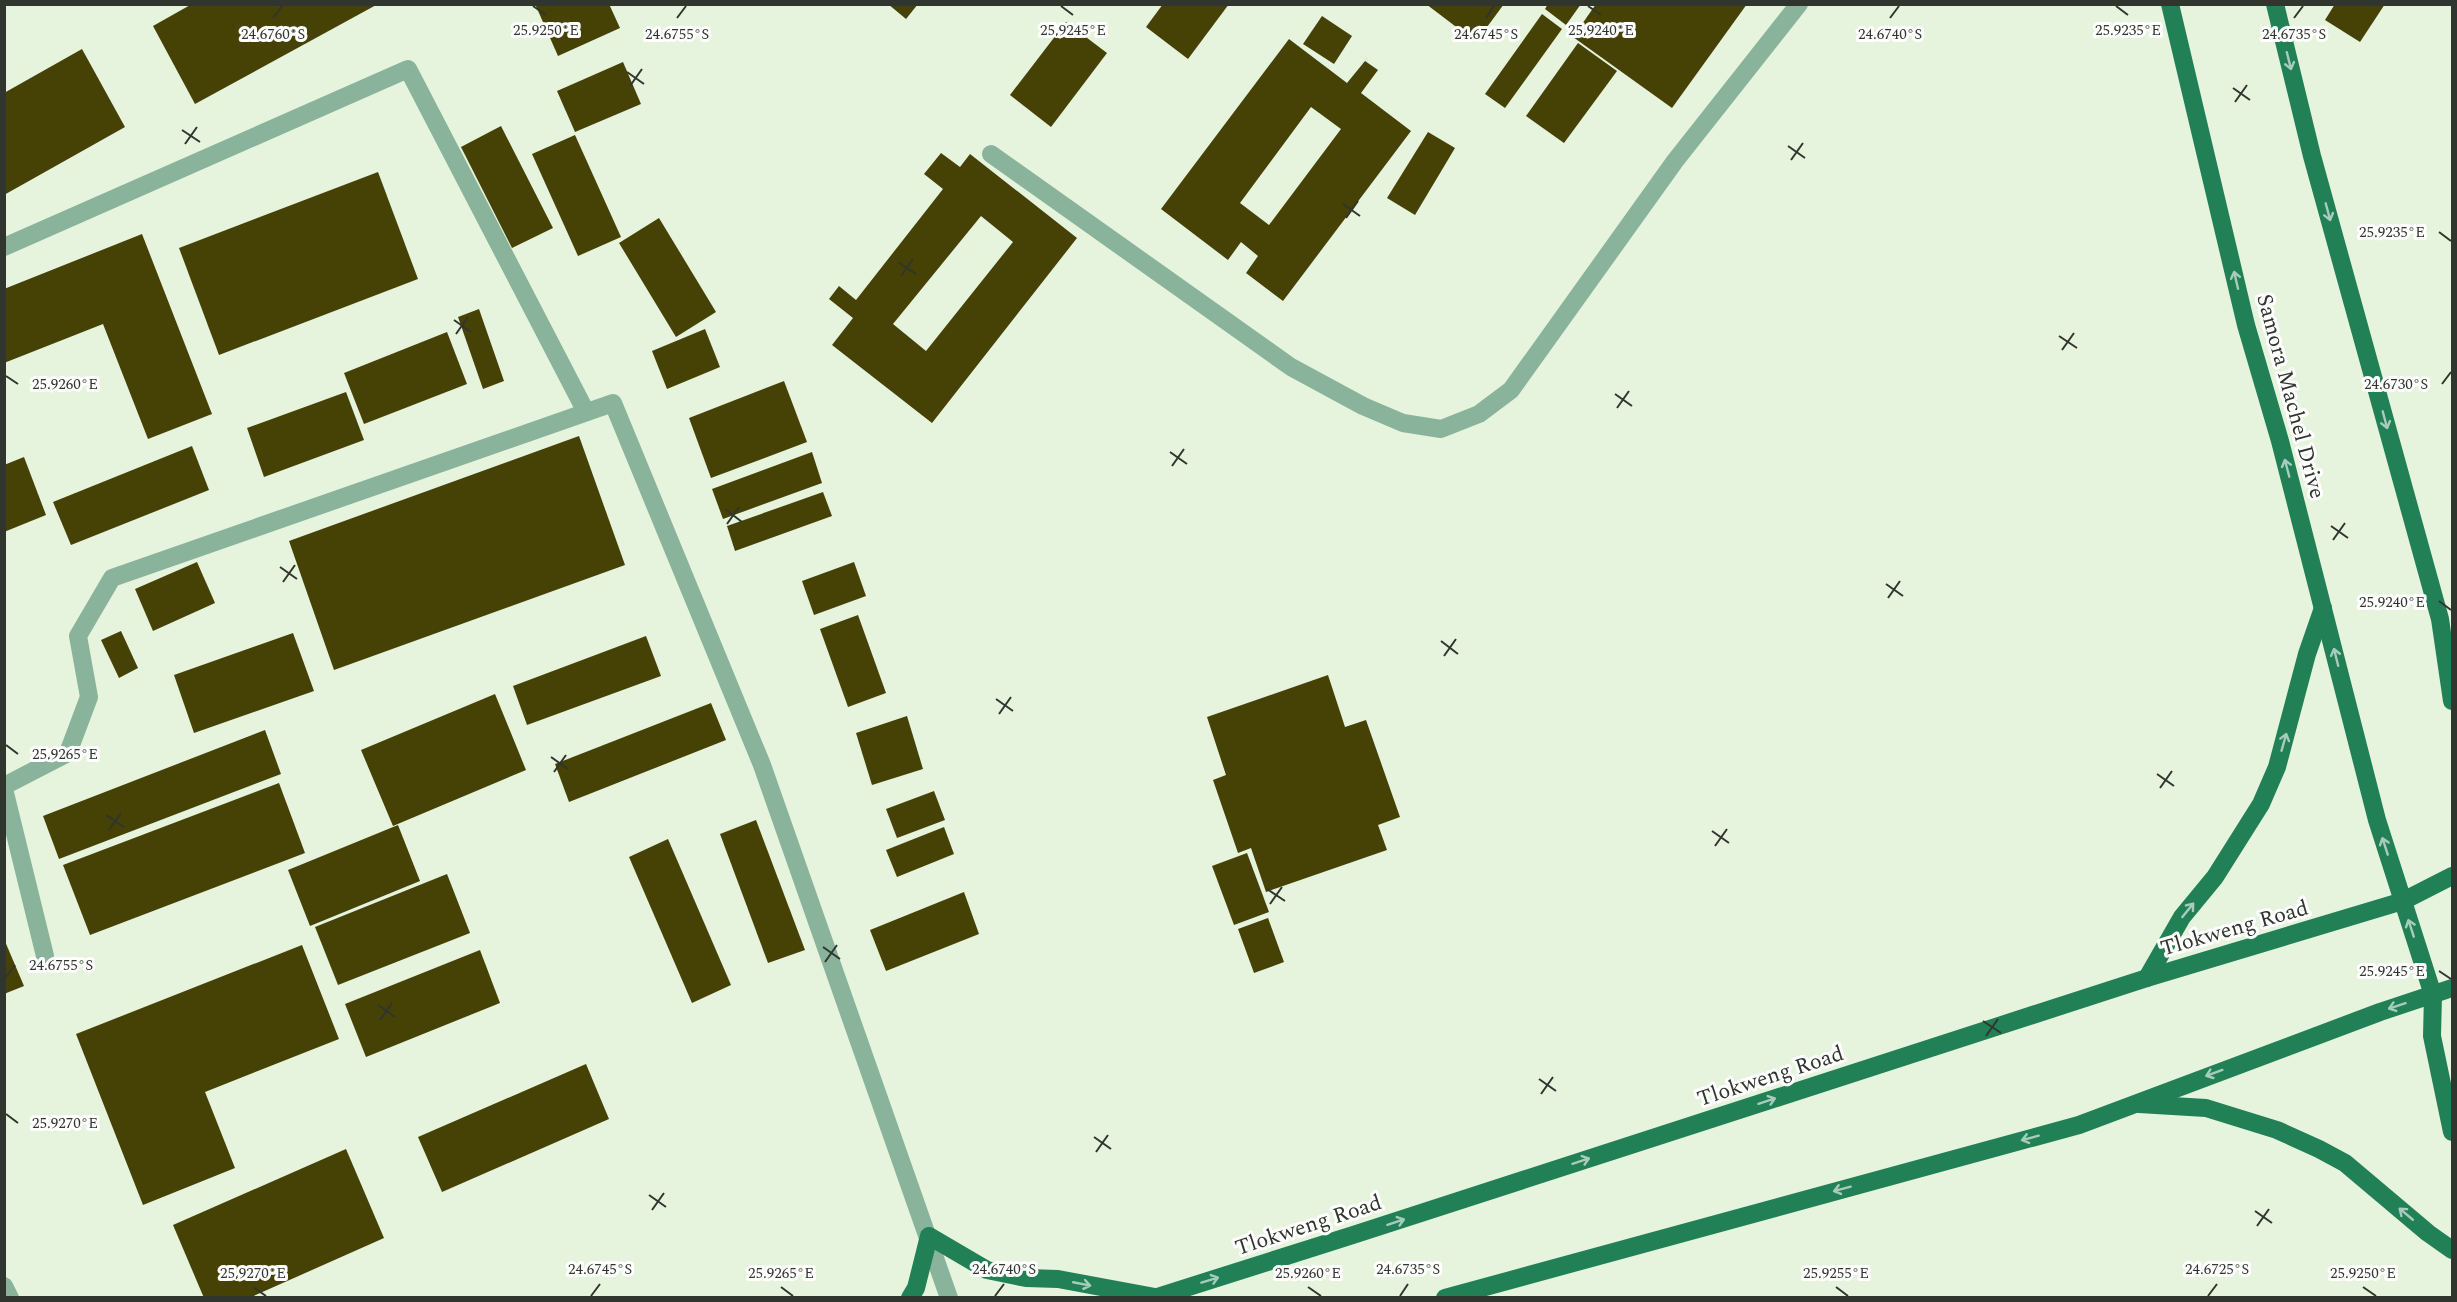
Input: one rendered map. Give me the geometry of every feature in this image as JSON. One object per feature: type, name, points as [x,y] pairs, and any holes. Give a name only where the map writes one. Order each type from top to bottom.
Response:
[{"type":"main road","name":"Samora Machel Drive","points":[[2170,4],[2246,325],[2377,820],[2433,995],[2432,1036],[2452,1132]]},
{"type":"main road","points":[[2275,4],[2312,156],[2446,625],[2452,700]]},
{"type":"main road","points":[[2147,978],[2182,917],[2215,877],[2261,804],[2277,767],[2307,654],[2323,609]]},
{"type":"main road","name":"Tlokweng Road","points":[[1154,1297],[1353,1235],[2147,978],[2403,901],[2452,876]]},
{"type":"main road","points":[[2079,1125],[2369,1016],[2452,988]]},
{"type":"main road","points":[[1445,1298],[2079,1125],[2135,1104],[2206,1108],[2277,1130],[2345,1163],[2428,1233],[2452,1250]]},
{"type":"main road","points":[[910,1298],[916,1288],[929,1236],[987,1269],[1026,1278],[1058,1279],[1154,1297]]},
{"type":"street","points":[[991,153],[1291,367],[1363,406],[1403,423],[1441,429],[1479,414],[1511,390],[1675,161],[1799,4]]},
{"type":"street","points":[[4,246],[408,69],[586,412]]},
{"type":"street","points":[[45,957],[4,787],[68,753],[89,697],[78,636],[112,578],[613,403],[762,765],[949,1298]]},
{"type":"street","points":[[4,1286],[10,1298]]},
{"type":"building","points":[[192,4],[378,4],[195,104],[153,26]]},
{"type":"building","points":[[535,4],[609,4],[620,28],[558,56]]},
{"type":"building","points":[[888,4],[918,4],[906,19]]},
{"type":"building","points":[[1163,4],[1229,4],[1188,59],[1146,27]]},
{"type":"building","points":[[1426,4],[1504,4],[1476,42]]},
{"type":"building","points":[[1548,4],[1581,4],[1566,25],[1545,9]]},
{"type":"building","points":[[1596,4],[1747,4],[1672,108],[1573,37]]},
{"type":"building","points":[[2335,4],[2385,4],[2360,42],[2325,20]]},
{"type":"building","points":[[1542,14],[1562,29],[1505,108],[1485,94]]},
{"type":"building","points":[[1322,16],[1352,36],[1334,64],[1303,44]]},
{"type":"building","points":[[1066,22],[1107,53],[1051,127],[1010,95]]},
{"type":"building","points":[[1289,39],[1347,83],[1365,61],[1378,70],[1361,93],[1411,131],[1283,301],[1246,273],[1258,256],[1241,242],[1228,260],[1161,209]],"holes":[[[1311,107],[1341,129],[1269,225],[1240,203]]]},
{"type":"building","points":[[1578,43],[1617,71],[1564,143],[1526,116]]},
{"type":"building","points":[[82,49],[125,127],[4,195],[4,93]]},
{"type":"building","points":[[623,62],[641,104],[575,132],[557,91]]},
{"type":"building","points":[[501,126],[553,228],[512,248],[461,147]]},
{"type":"building","points":[[1428,132],[1455,148],[1415,215],[1387,198]]},
{"type":"building","points":[[575,135],[621,237],[578,256],[532,154]]},
{"type":"building","points":[[941,153],[960,167],[970,154],[1077,238],[932,423],[832,345],[853,318],[829,299],[839,286],[856,300],[943,189],[924,174]],"holes":[[[981,216],[1013,242],[926,351],[893,324]]]},
{"type":"building","points":[[378,172],[418,279],[219,355],[179,248]]},
{"type":"building","points":[[659,218],[716,312],[676,337],[619,243]]},
{"type":"building","points":[[142,234],[212,414],[148,439],[103,324],[4,363],[4,289]]},
{"type":"building","points":[[479,309],[504,381],[483,389],[458,317]]},
{"type":"building","points":[[705,329],[720,367],[667,389],[652,351]]},
{"type":"building","points":[[447,332],[467,384],[364,424],[344,373]]},
{"type":"building","points":[[784,381],[807,442],[711,478],[689,418]]},
{"type":"building","points":[[346,392],[364,440],[264,477],[247,428]]},
{"type":"building","points":[[579,436],[625,565],[334,670],[289,541]]},
{"type":"building","points":[[192,446],[209,490],[71,545],[53,502]]},
{"type":"building","points":[[812,452],[822,483],[723,519],[712,489]]},
{"type":"building","points":[[24,457],[46,515],[4,532],[4,465]]},
{"type":"building","points":[[823,492],[832,516],[735,551],[727,526]]},
{"type":"building","points":[[197,562],[215,603],[153,631],[135,589]]},
{"type":"building","points":[[854,562],[866,596],[814,615],[802,581]]},
{"type":"building","points":[[858,615],[886,693],[848,707],[820,629]]},
{"type":"building","points":[[121,631],[138,668],[119,678],[101,640]]},
{"type":"building","points":[[293,633],[314,691],[194,733],[174,675]]},
{"type":"building","points":[[646,636],[661,676],[527,725],[513,686]]},
{"type":"building","points":[[1328,675],[1345,727],[1366,720],[1400,817],[1378,825],[1387,850],[1266,892],[1251,848],[1238,853],[1213,780],[1226,775],[1207,717]]},
{"type":"building","points":[[495,694],[526,770],[393,826],[361,750]]},
{"type":"building","points":[[711,703],[726,740],[569,802],[555,764]]},
{"type":"building","points":[[907,716],[923,769],[872,785],[856,733]]},
{"type":"building","points":[[265,730],[281,774],[59,859],[43,816]]},
{"type":"building","points":[[279,783],[305,853],[90,935],[63,865]]},
{"type":"building","points":[[934,791],[945,820],[897,838],[886,809]]},
{"type":"building","points":[[756,820],[805,950],[768,963],[720,834]]},
{"type":"building","points":[[398,825],[420,881],[310,926],[288,870]]},
{"type":"building","points":[[944,827],[954,854],[897,877],[886,850]]},
{"type":"building","points":[[668,839],[731,985],[692,1003],[629,857]]},
{"type":"building","points":[[1247,853],[1269,912],[1234,925],[1212,866]]},
{"type":"building","points":[[447,874],[470,933],[338,985],[315,927]]},
{"type":"building","points":[[964,892],[979,934],[886,971],[870,930]]},
{"type":"building","points":[[1268,918],[1284,962],[1254,973],[1238,929]]},
{"type":"building","points":[[4,939],[24,986],[4,994]]},
{"type":"building","points":[[302,945],[339,1039],[205,1092],[235,1168],[143,1205],[76,1034]]},
{"type":"building","points":[[480,950],[500,1003],[366,1057],[345,1004]]},
{"type":"building","points":[[586,1064],[609,1119],[442,1192],[418,1137]]},
{"type":"building","points":[[346,1149],[384,1238],[249,1298],[204,1298],[173,1225]]}]
